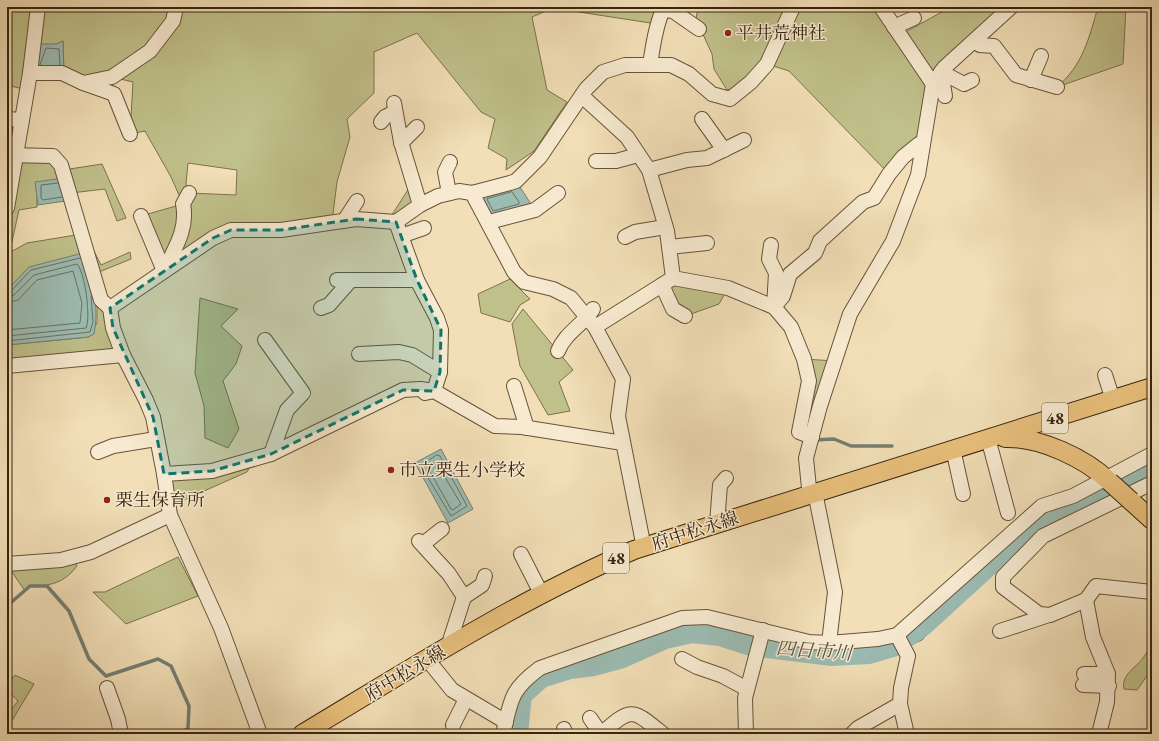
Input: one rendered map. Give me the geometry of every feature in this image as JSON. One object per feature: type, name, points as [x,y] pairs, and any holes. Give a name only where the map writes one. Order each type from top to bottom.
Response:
[{"type":"main road","name":"府中松永線","points":[[302,734],[448,647],[588,570],[634,550],[813,495],[955,448],[988,440],[1152,387]]},
{"type":"main road","name":"府中松永線","points":[[988,440],[1004,438],[1029,439],[1056,449],[1096,469],[1152,520]]},
{"type":"street","points":[[7,208],[11,155],[22,120],[30,73],[38,7]]},
{"type":"street","points":[[83,83],[112,77],[150,51],[173,22],[176,7]]},
{"type":"street","points":[[110,308],[213,238],[231,230],[281,230],[356,219],[396,222],[420,205],[449,193],[459,191],[472,193],[516,181],[540,157],[582,96],[603,72],[625,65],[671,65],[689,74],[712,94],[730,99],[751,82],[767,64],[793,7]]},
{"type":"street","points":[[881,7],[933,84]]},
{"type":"street","points":[[829,643],[835,592],[817,502],[809,488],[806,458],[850,314],[893,241],[918,175],[933,84],[941,72],[1010,7]]},
{"type":"street","points":[[650,65],[657,24],[664,9],[673,11],[699,29]]},
{"type":"street","points":[[894,27],[914,18]]},
{"type":"street","points":[[974,41],[980,45],[994,46],[1016,75],[1057,87]]},
{"type":"street","points":[[1031,80],[1041,56]]},
{"type":"street","points":[[941,72],[964,84],[972,80]]},
{"type":"street","points":[[941,72],[945,96]]},
{"type":"street","points":[[30,73],[62,73],[83,83],[114,94],[130,134]]},
{"type":"street","points":[[582,96],[627,137],[649,170],[669,246],[668,281],[673,309],[685,316]]},
{"type":"street","points":[[381,122],[395,107],[401,143],[420,205]]},
{"type":"street","points":[[7,119],[22,120]]},
{"type":"street","points":[[702,119],[724,150]]},
{"type":"street","points":[[401,143],[417,126]]},
{"type":"street","points":[[649,170],[687,160],[707,158],[744,140]]},
{"type":"street","points":[[765,308],[783,296],[790,274],[815,253],[820,241],[862,202],[874,198],[889,174],[903,158],[920,144],[923,144]]},
{"type":"street","points":[[11,155],[53,156],[61,165],[101,300],[110,308],[113,328],[123,355],[146,400],[153,418],[170,515],[221,628],[260,734]]},
{"type":"street","points":[[596,161],[616,162],[638,155]]},
{"type":"street","points":[[449,193],[445,172],[450,162]]},
{"type":"street","points":[[164,271],[184,230],[183,204],[189,192]]},
{"type":"street","points":[[472,193],[489,222],[514,272],[524,282],[553,289],[571,298],[592,318],[623,379],[618,416],[644,548]]},
{"type":"street","points":[[489,222],[535,210],[558,193]]},
{"type":"street","points":[[344,221],[357,201]]},
{"type":"street","points":[[141,216],[164,271]]},
{"type":"street","points":[[396,222],[417,280],[442,330],[440,372],[434,391]]},
{"type":"street","points":[[625,237],[635,232],[665,227]]},
{"type":"street","points":[[402,236],[424,228]]},
{"type":"street","points":[[669,246],[707,243]]},
{"type":"street","points":[[765,308],[776,274],[769,259],[771,245]]},
{"type":"street","points":[[765,308],[782,289],[783,272]]},
{"type":"street","points":[[337,280],[417,280]]},
{"type":"street","points":[[320,308],[330,306],[351,280]]},
{"type":"street","points":[[558,351],[562,340],[592,318],[668,281],[723,286],[765,308],[791,327],[804,359],[809,381],[799,432],[812,437]]},
{"type":"street","points":[[265,340],[303,393],[287,410],[271,454]]},
{"type":"street","points":[[359,354],[399,352],[412,354],[440,372]]},
{"type":"street","points":[[7,366],[123,355]]},
{"type":"street","points":[[1105,375],[1113,400]]},
{"type":"street","points":[[514,386],[527,428]]},
{"type":"street","points":[[164,474],[212,471],[271,454],[403,390],[420,389],[434,391],[495,426],[527,428],[623,443]]},
{"type":"street","points":[[384,408],[406,395],[434,391]]},
{"type":"street","points":[[98,452],[113,446],[156,439]]},
{"type":"street","points":[[988,440],[1008,513]]},
{"type":"street","points":[[955,448],[963,494]]},
{"type":"street","points":[[427,659],[452,690],[504,728],[513,694],[524,679],[540,668],[682,618],[707,617],[760,639],[829,643],[878,639],[897,635],[1042,506],[1073,496],[1108,480],[1152,454]]},
{"type":"street","points":[[717,524],[720,484],[726,478]]},
{"type":"street","points":[[1050,615],[1039,614],[1003,587],[1003,577],[1043,536],[1152,483]]},
{"type":"street","points":[[8,561],[61,560],[91,552],[170,515]]},
{"type":"street","points":[[442,529],[421,542],[449,574],[464,597]]},
{"type":"street","points":[[521,554],[542,595]]},
{"type":"street","points":[[448,647],[464,597],[482,585],[485,576]]},
{"type":"street","points":[[1000,631],[1050,615],[1086,600],[1096,586],[1152,592]]},
{"type":"street","points":[[1086,600],[1093,637],[1109,680],[1099,734]]},
{"type":"street","points":[[897,635],[908,656],[901,688],[900,704],[907,734]]},
{"type":"street","points":[[746,734],[745,698],[760,639]]},
{"type":"street","points":[[682,659],[697,667],[723,676],[747,690]]},
{"type":"street","points":[[1083,679],[1109,680]]},
{"type":"street","points":[[107,688],[118,719],[121,734]]},
{"type":"street","points":[[453,725],[466,699]]},
{"type":"street","points":[[852,734],[858,728],[900,704]]},
{"type":"street","points":[[590,718],[601,734],[623,716],[634,714],[645,719],[663,734]]},
{"type":"highlighted area","points":[[356,219],[396,222],[417,280],[441,330],[440,372],[434,391],[403,390],[271,454],[212,471],[164,474],[153,417],[113,328],[110,308],[213,238],[231,230],[281,230]]},
{"type":"green space","points":[[7,7],[664,7],[657,24],[553,8],[532,17],[547,90],[567,102],[534,151],[506,170],[507,159],[488,148],[495,119],[481,112],[417,33],[374,52],[374,93],[347,119],[350,137],[337,182],[332,222],[240,230],[164,271],[141,216],[183,204],[171,177],[145,131],[130,134],[133,82],[112,77],[83,83],[64,74],[63,41],[57,44],[36,63],[27,90],[7,85]],"holes":[[[188,163],[237,170],[236,195],[189,193],[186,184]]]},
{"type":"green space","points":[[698,7],[881,7],[900,35],[951,7],[1010,7],[944,68],[925,136],[889,174],[789,71],[767,64],[736,88],[727,90],[714,69],[712,54],[696,19]]},
{"type":"green space","points":[[1098,7],[1126,7],[1123,64],[1057,87],[1066,79],[1079,60],[1088,40]]},
{"type":"green space","points":[[7,127],[20,129],[16,155],[53,156],[63,170],[102,164],[126,218],[117,221],[105,189],[37,197],[37,207],[19,210],[11,246],[7,249]]},
{"type":"green space","points":[[413,182],[420,205],[388,221]]},
{"type":"green space","points":[[82,234],[87,261],[7,290],[7,254],[27,243]]},
{"type":"green space","points":[[91,245],[101,265],[130,252],[131,259],[94,274]]},
{"type":"green space","points":[[510,279],[530,299],[520,305],[510,322],[481,313],[478,294]]},
{"type":"green space","points":[[673,285],[728,288],[719,304],[691,314],[676,308],[669,290]]},
{"type":"green space","points":[[200,298],[238,309],[221,326],[242,346],[236,364],[223,381],[239,429],[228,448],[205,438],[204,406],[195,373]]},
{"type":"green space","points":[[101,300],[123,355],[7,366],[7,345],[89,337],[97,323],[97,302]]},
{"type":"green space","points":[[523,309],[573,370],[559,382],[570,411],[548,415],[520,366],[512,324]]},
{"type":"green space","points":[[804,359],[835,361],[812,437],[799,432]]},
{"type":"green space","points":[[1152,454],[1152,483],[1044,529],[941,618],[922,640],[904,648],[865,659],[817,661],[776,654],[756,654],[719,640],[691,639],[684,618],[809,642],[897,635],[1034,515]]},
{"type":"green space","points":[[254,459],[247,472],[168,507],[164,474]]},
{"type":"green space","points":[[72,557],[77,566],[62,580],[51,584],[30,586],[25,591],[10,569]]},
{"type":"green space","points":[[178,557],[198,596],[126,624],[93,592],[105,592]]},
{"type":"green space","points":[[1152,644],[1152,669],[1137,690],[1124,689],[1127,675],[1140,662]]},
{"type":"green space","points":[[15,675],[34,684],[7,729],[7,715],[18,701],[7,690],[7,686]]},
{"type":"water","points":[[63,41],[64,74],[34,73],[41,44],[57,44]]},
{"type":"water","points":[[65,178],[72,200],[38,205],[35,182]]},
{"type":"water","points":[[516,181],[535,210],[489,222],[472,193]]},
{"type":"water","points":[[83,253],[94,293],[96,323],[94,334],[88,337],[7,345],[7,290],[29,267]]},
{"type":"water","points":[[441,449],[473,509],[448,523],[415,463]]},
{"type":"waterway","points":[[814,440],[834,439],[851,446],[892,446]]},
{"type":"waterway","name":"四日市川","points":[[517,734],[521,695],[541,677],[570,668],[594,665],[620,658],[665,638],[692,632],[720,635],[751,645],[832,655],[869,653],[893,646],[923,625],[1040,518],[1083,506],[1152,475]]},
{"type":"waterway","points":[[7,606],[30,586],[47,586],[69,611],[89,659],[106,676],[158,659],[171,666],[189,706],[188,728],[181,734]]},
{"type":"place","name":"平井荒神社","points":[[728,33]]},
{"type":"place","name":"市立栗生小学校","points":[[391,470]]},
{"type":"place","name":"栗生保育所","points":[[107,500]]}]
